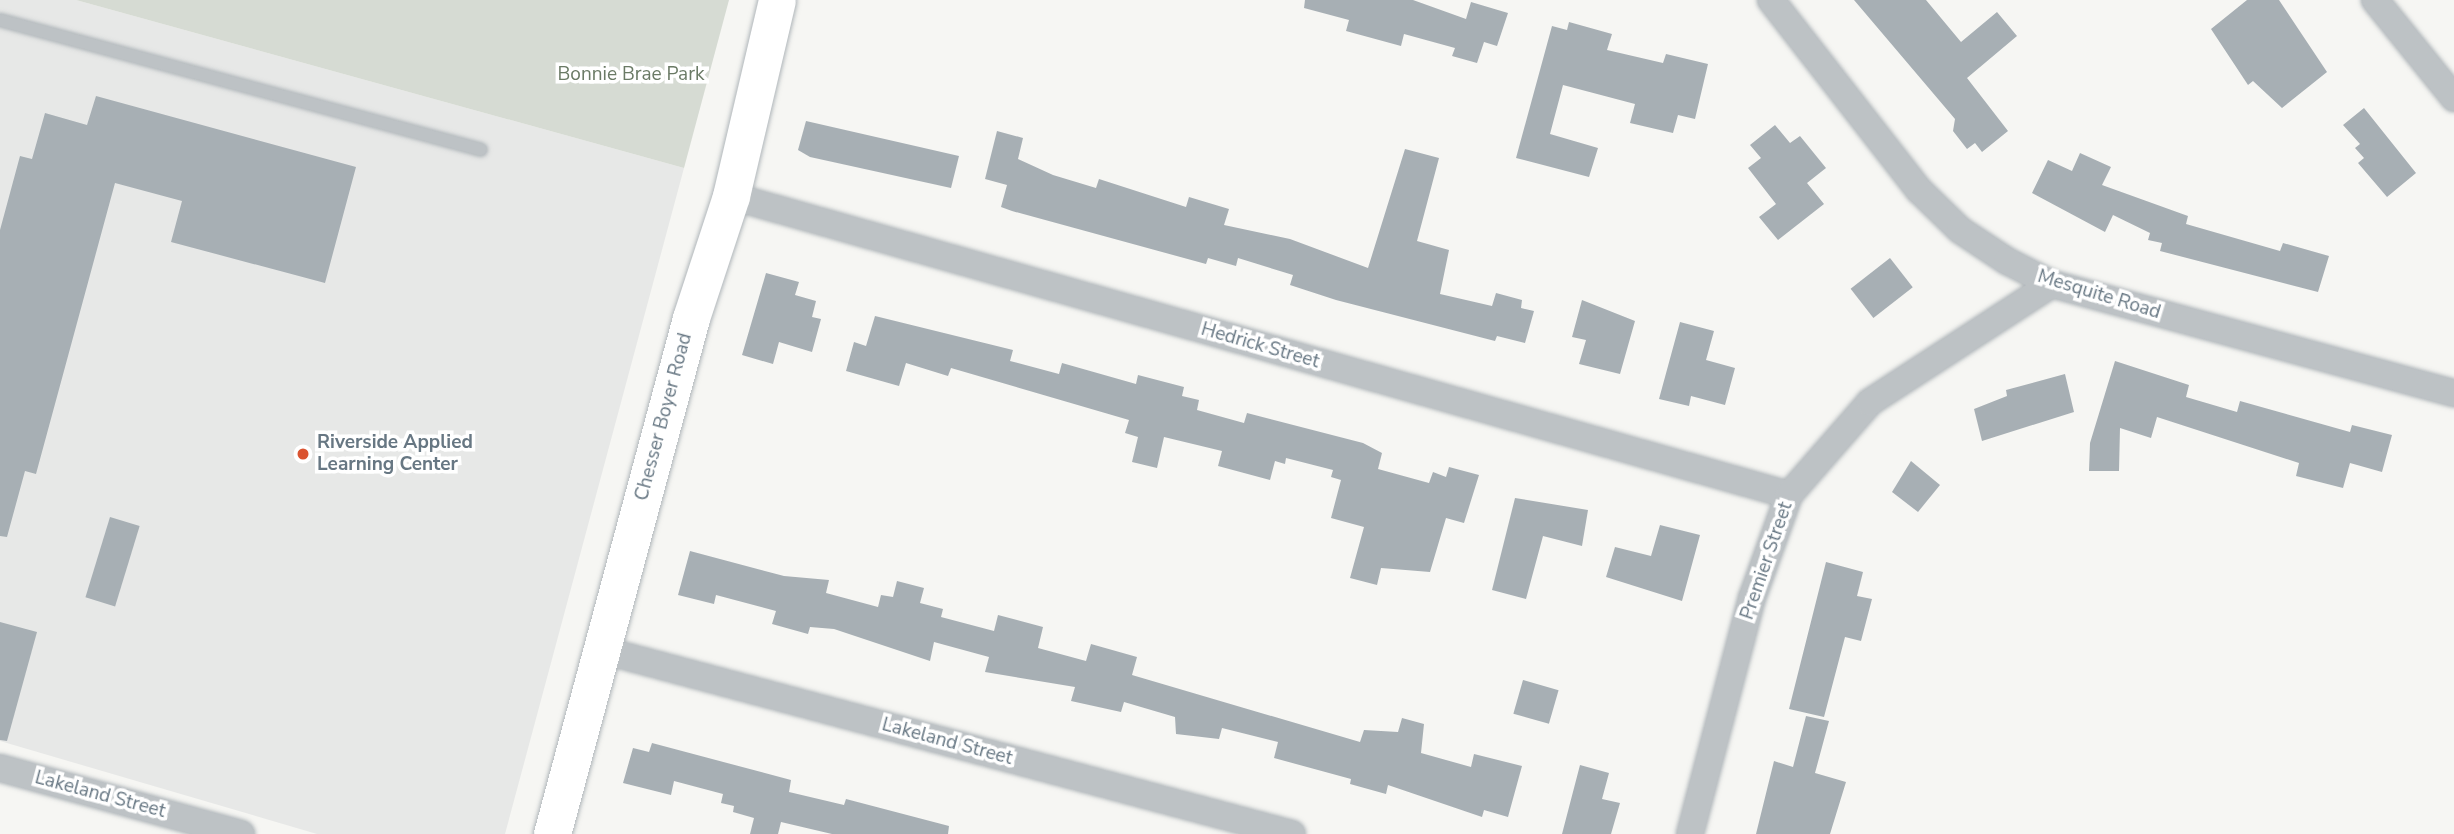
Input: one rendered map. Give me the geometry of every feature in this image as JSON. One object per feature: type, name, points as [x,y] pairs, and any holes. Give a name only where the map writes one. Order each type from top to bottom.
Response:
[{"type":"street","name":"Chesser Boyer Road","points":[[552,834],[731,196],[777,0]]},
{"type":"street","name":"Mesquite Road","points":[[1771,0],[1938,211],[1982,247],[2052,284],[2454,393]]},
{"type":"street","points":[[2375,0],[2454,98]]},
{"type":"street","name":"Hedrick Street","points":[[731,196],[1789,495]]},
{"type":"street","name":"Premier Street","points":[[1690,834],[1752,598],[1789,495],[1870,402],[2052,284]]},
{"type":"street","name":"Lakeland Street","points":[[602,650],[1292,834]]},
{"type":"street","name":"Lakeland Street","points":[[0,768],[241,834]]},
{"type":"lane","points":[[0,20],[481,150]]},
{"type":"shaded area","name":"Riverside Applied Learning Center","points":[[0,0],[76,0],[684,168],[505,834],[317,834],[0,741]]},
{"type":"green space","name":"Bonnie Brae Park","points":[[76,0],[729,0],[684,168]]},
{"type":"building","points":[[1305,0],[1413,0],[1466,19],[1471,2],[1508,13],[1497,46],[1484,42],[1477,63],[1452,56],[1455,48],[1404,34],[1401,46],[1346,31],[1349,20],[1304,8]]},
{"type":"building","points":[[1854,0],[1926,0],[1961,42],[1997,12],[2017,36],[1967,78],[2008,131],[1982,152],[1975,143],[1967,149],[1953,131],[1955,119]]},
{"type":"building","points":[[2247,0],[2279,0],[2327,72],[2282,108],[2253,81],[2248,85],[2211,29]]},
{"type":"building","points":[[1569,22],[1612,34],[1607,50],[1663,63],[1666,54],[1708,64],[1695,119],[1678,115],[1673,133],[1630,123],[1635,104],[1563,85],[1550,134],[1598,148],[1589,177],[1516,158],[1552,26],[1567,30]]},
{"type":"building","points":[[96,96],[356,167],[325,283],[171,242],[182,201],[115,183],[36,474],[25,471],[7,537],[0,536],[0,230],[20,156],[32,159],[45,113],[87,125]]},
{"type":"building","points":[[2364,108],[2416,173],[2387,197],[2358,163],[2364,158],[2355,148],[2360,144],[2343,125]]},
{"type":"building","points":[[806,121],[959,156],[951,188],[810,157],[798,150]]},
{"type":"building","points":[[1775,125],[1790,143],[1800,136],[1826,168],[1807,183],[1824,204],[1778,240],[1759,217],[1776,204],[1748,168],[1761,158],[1750,145]]},
{"type":"building","points":[[997,131],[1023,138],[1018,159],[1053,175],[1096,188],[1099,179],[1186,207],[1189,197],[1229,209],[1224,225],[1290,239],[1368,268],[1405,149],[1439,158],[1417,241],[1449,250],[1440,294],[1492,306],[1496,293],[1522,300],[1521,308],[1534,311],[1525,343],[1497,336],[1495,341],[1336,300],[1290,285],[1293,275],[1238,258],[1236,266],[1208,258],[1206,264],[1001,207],[1007,185],[985,179]]},
{"type":"building","points":[[2080,153],[2111,167],[2102,185],[2188,216],[2186,224],[2280,251],[2283,243],[2329,256],[2318,292],[2160,251],[2162,243],[2148,240],[2150,233],[2113,215],[2105,232],[2032,193],[2048,160],[2072,171]]},
{"type":"building","points":[[1890,258],[1913,287],[1873,318],[1851,289]]},
{"type":"building","points":[[766,273],[799,282],[795,295],[816,301],[812,317],[821,319],[812,352],[779,342],[773,364],[742,355]]},
{"type":"building","points":[[1582,300],[1635,321],[1620,374],[1579,364],[1586,340],[1572,337]]},
{"type":"building","points":[[875,316],[1013,350],[1010,361],[1059,374],[1062,363],[1136,384],[1138,375],[1184,387],[1182,396],[1199,400],[1197,410],[1244,423],[1247,413],[1363,443],[1382,453],[1378,469],[1429,483],[1433,472],[1446,477],[1449,467],[1479,475],[1464,523],[1446,518],[1430,572],[1381,568],[1377,585],[1350,578],[1364,527],[1331,518],[1341,480],[1331,477],[1333,470],[1286,458],[1285,464],[1275,461],[1270,480],[1218,466],[1222,451],[1164,437],[1157,468],[1132,462],[1138,437],[1125,433],[1129,420],[951,368],[948,376],[906,363],[899,386],[846,371],[854,342],[866,346]]},
{"type":"building","points":[[1680,322],[1714,331],[1706,360],[1735,368],[1725,405],[1691,396],[1689,406],[1659,399]]},
{"type":"building","points":[[2115,361],[2189,385],[2186,397],[2237,412],[2240,401],[2350,432],[2352,425],[2392,435],[2382,472],[2350,463],[2343,488],[2296,476],[2299,463],[2157,417],[2151,438],[2120,428],[2119,471],[2089,471],[2090,443]]},
{"type":"building","points":[[2065,374],[2074,412],[1982,441],[1974,409],[2007,396],[2006,390]]},
{"type":"building","points":[[1911,461],[1940,485],[1918,512],[1892,492]]},
{"type":"building","points":[[1515,498],[1588,510],[1582,546],[1543,536],[1526,599],[1492,590]]},
{"type":"building","points":[[110,517],[140,526],[115,606],[85,597]]},
{"type":"building","points":[[1660,525],[1700,535],[1682,601],[1606,577],[1615,547],[1651,556]]},
{"type":"building","points":[[690,551],[784,576],[829,580],[826,593],[878,607],[881,595],[893,597],[897,581],[924,588],[920,603],[943,609],[941,617],[994,631],[998,615],[1043,627],[1038,648],[1086,661],[1091,644],[1137,657],[1132,675],[1360,742],[1364,730],[1398,732],[1402,718],[1424,724],[1421,753],[1471,767],[1474,754],[1522,766],[1508,817],[1484,810],[1482,817],[1388,785],[1386,794],[1350,784],[1351,779],[1274,758],[1278,742],[1222,728],[1219,739],[1176,734],[1175,717],[1124,702],[1121,712],[1071,701],[1075,687],[985,672],[989,657],[934,642],[930,661],[834,629],[810,627],[808,634],[772,624],[776,611],[716,595],[714,604],[678,595]]},
{"type":"building","points":[[1826,562],[1863,572],[1857,596],[1872,599],[1861,641],[1845,637],[1824,717],[1789,709]]},
{"type":"building","points":[[0,622],[37,632],[7,741],[0,740]]},
{"type":"building","points":[[1523,680],[1559,690],[1549,724],[1513,714]]},
{"type":"building","points":[[1806,716],[1829,721],[1815,773],[1846,782],[1830,834],[1756,834],[1774,761],[1793,767]]},
{"type":"building","points":[[652,743],[791,780],[789,792],[844,805],[846,799],[949,826],[948,834],[832,834],[781,822],[778,834],[750,834],[754,818],[733,812],[734,806],[721,803],[723,794],[674,781],[671,795],[623,783],[633,748],[649,752]]},
{"type":"building","points":[[1580,765],[1609,773],[1602,799],[1620,803],[1611,834],[1562,834]]},
{"type":"place","name":"Riverside Applied Learning Center","points":[[303,454]]}]
